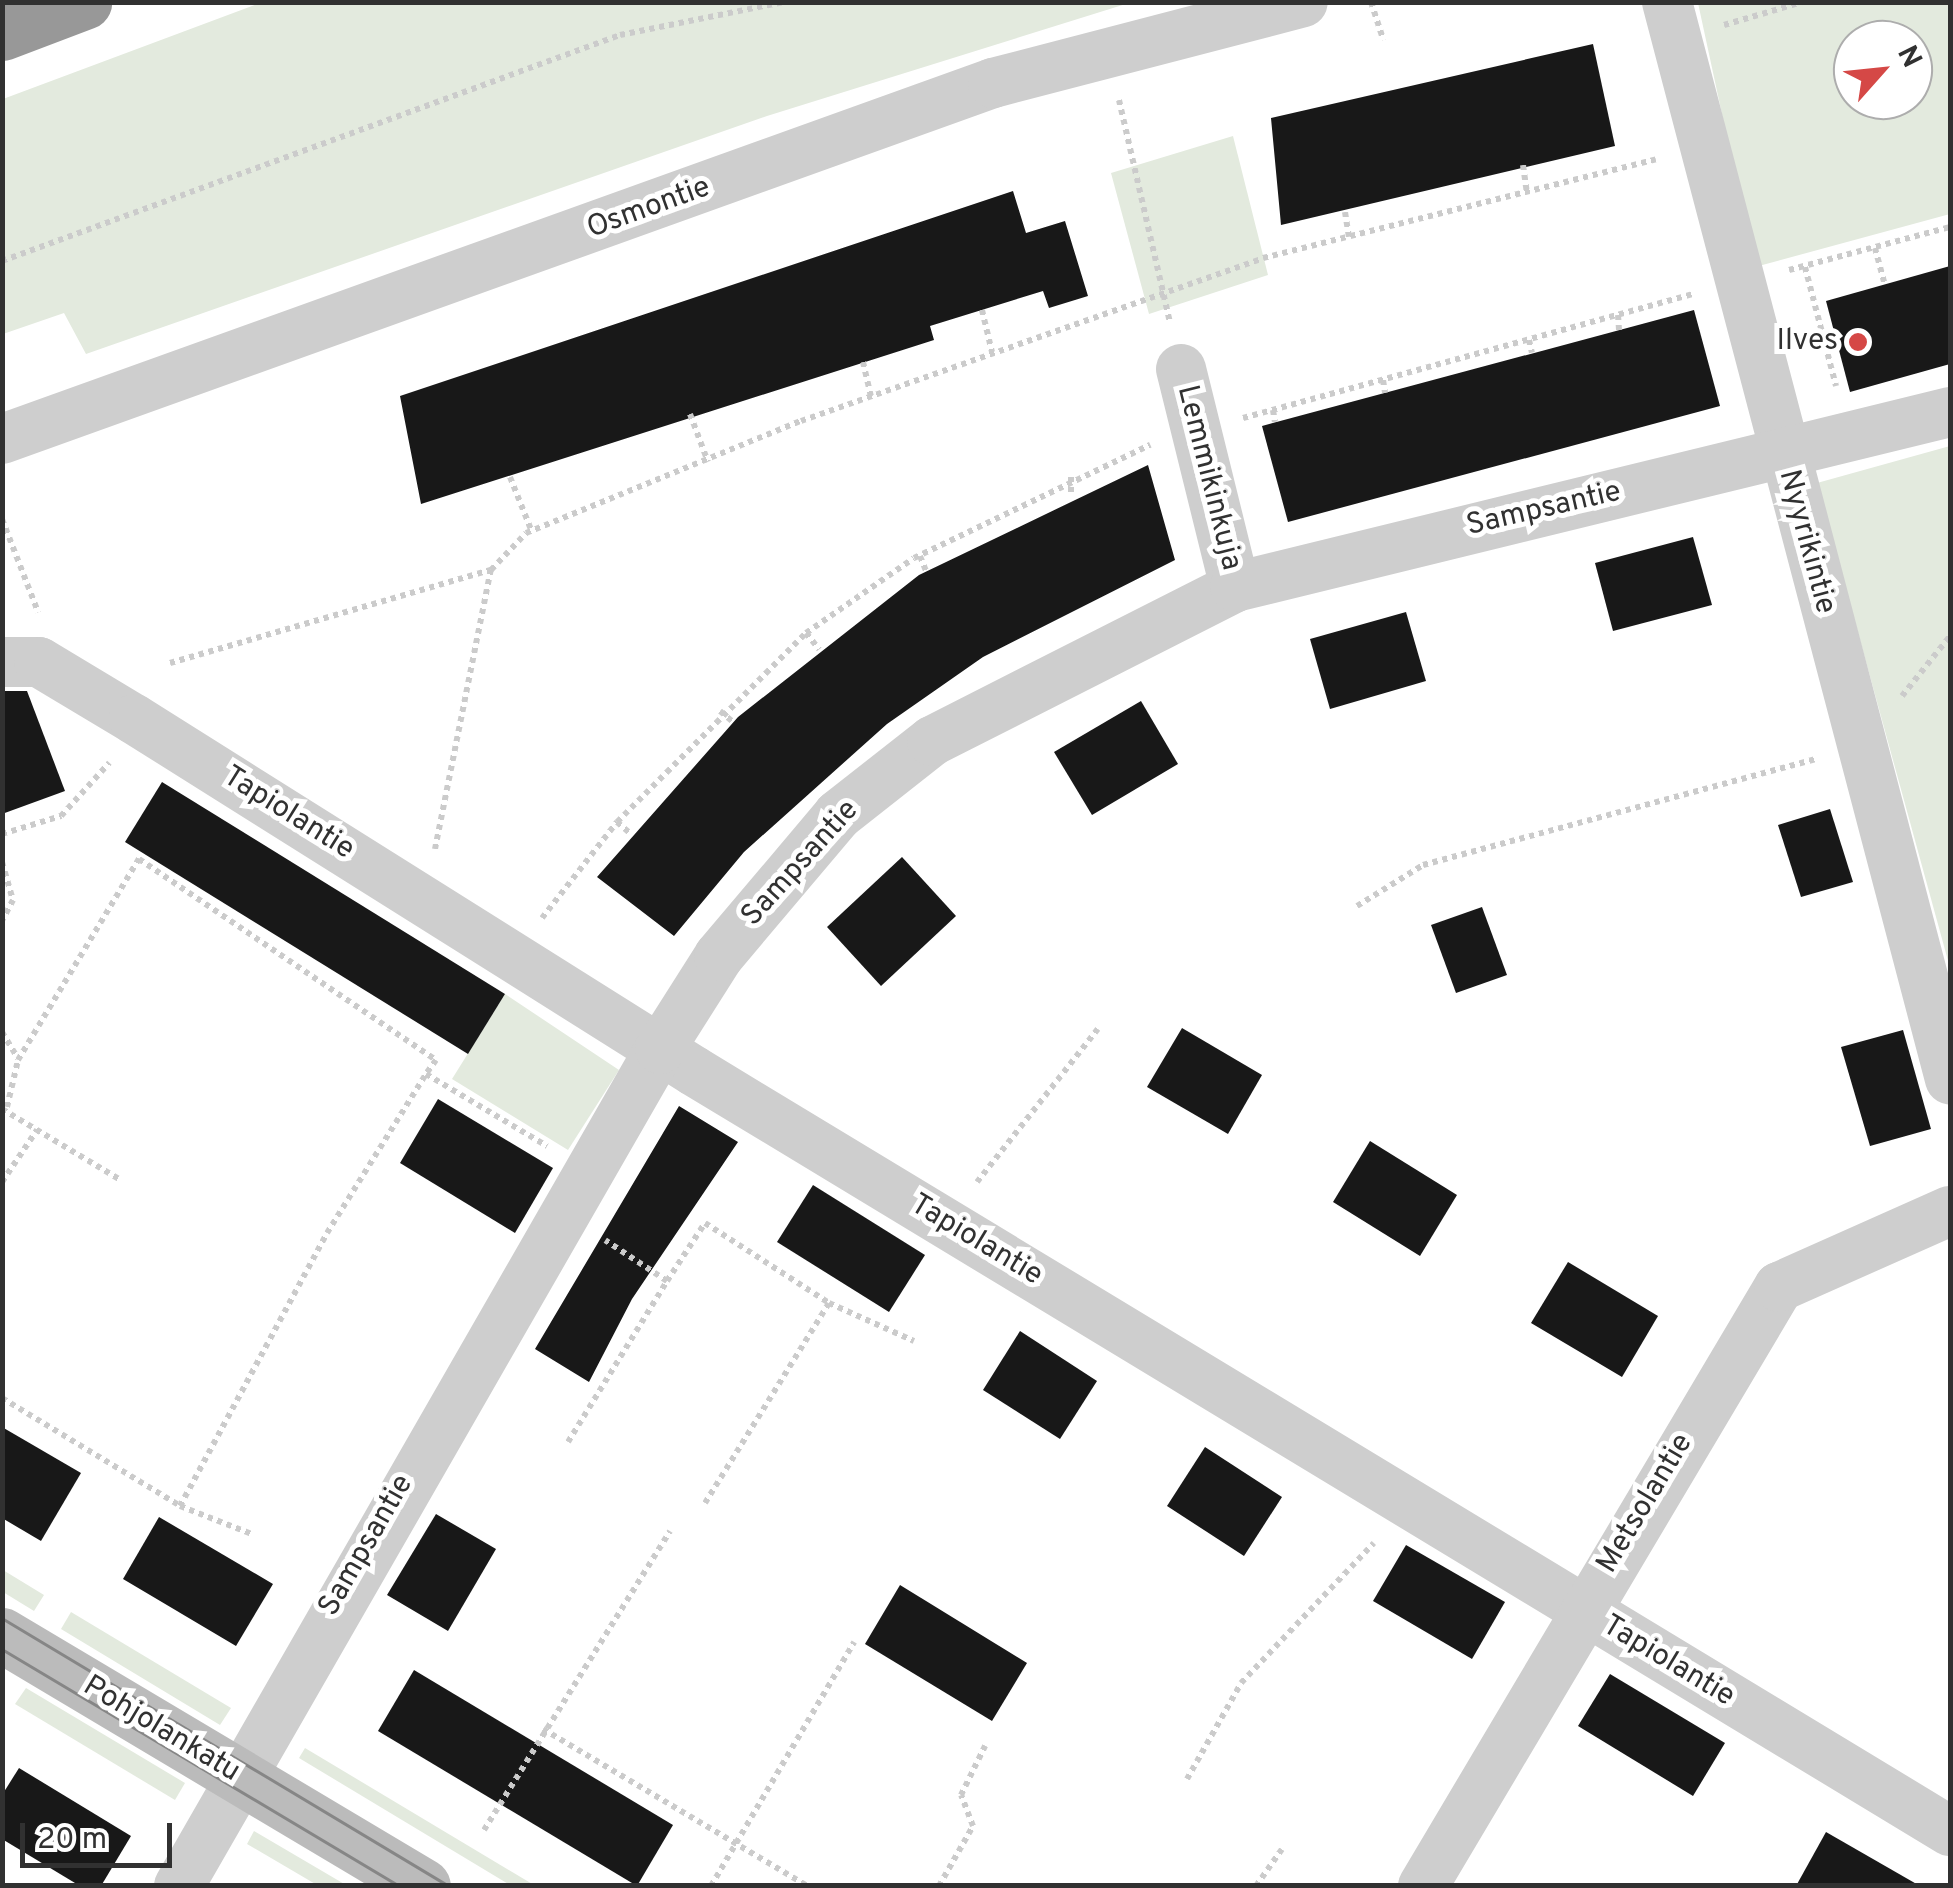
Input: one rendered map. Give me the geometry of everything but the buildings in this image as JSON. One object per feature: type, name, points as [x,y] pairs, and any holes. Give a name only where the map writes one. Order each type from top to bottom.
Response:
[{"type":"highway","points":[[2,33],[84,2]]},
{"type":"street","name":"Osmontie","points":[[2,439],[993,83],[1303,2]]},
{"type":"street","name":"Nyyrikintie","points":[[1671,23],[1736,281],[1950,1079]]},
{"type":"street","name":"Lemmikinkuja","points":[[1181,369],[1235,586]]},
{"type":"street","name":"Sampsantie","points":[[179,1886],[660,1049],[719,956],[838,815],[932,741],[1235,586],[1950,412]]},
{"type":"street","name":"Tapiolantie","points":[[21,662],[425,900],[513,960],[1950,1831]]},
{"type":"street","name":"Metsolantie","points":[[1423,1886],[1582,1610],[1778,1287],[1950,1211]]},
{"type":"street","name":"Pohjolankatu","points":[[2,1635],[422,1886]]},
{"type":"path","points":[[2,261],[620,35],[784,2]]},
{"type":"path","points":[[1372,2],[1382,40]]},
{"type":"path","points":[[1671,23],[1802,2]]},
{"type":"path","points":[[1114,49],[1181,369]]},
{"type":"path","points":[[170,663],[492,570],[532,532],[871,396],[1162,292],[1349,236],[1701,147]]},
{"type":"path","points":[[1523,165],[1527,192]]},
{"type":"path","points":[[1345,212],[1349,236]]},
{"type":"path","points":[[513,960],[617,822],[720,711],[806,633],[920,556],[1071,477],[1197,431],[1736,281],[1805,267],[1950,227]]},
{"type":"path","points":[[1875,248],[1884,285]]},
{"type":"path","points":[[1805,267],[1850,439]]},
{"type":"path","points":[[982,310],[992,352]]},
{"type":"path","points":[[1618,315],[1619,330]]},
{"type":"path","points":[[1529,340],[1532,354]]},
{"type":"path","points":[[1827,350],[1838,348]]},
{"type":"path","points":[[863,362],[871,396]]},
{"type":"path","points":[[1382,380],[1384,393]]},
{"type":"path","points":[[1274,410],[1275,422]]},
{"type":"path","points":[[690,414],[708,462]]},
{"type":"path","points":[[510,477],[532,532]]},
{"type":"path","points":[[1071,477],[1072,496]]},
{"type":"path","points":[[2,519],[44,627],[21,662]]},
{"type":"path","points":[[920,556],[926,571]]},
{"type":"path","points":[[425,900],[492,570]]},
{"type":"path","points":[[806,633],[819,650]]},
{"type":"path","points":[[1357,906],[1423,865],[1861,746],[1950,636]]},
{"type":"path","points":[[720,711],[733,722]]},
{"type":"path","points":[[2,834],[61,816],[122,745]]},
{"type":"path","points":[[617,822],[631,834]]},
{"type":"path","points":[[119,1179],[4,1108],[18,1060],[139,859],[436,1060],[180,1506]]},
{"type":"path","points":[[2,862],[14,900],[2,921]]},
{"type":"path","points":[[946,1222],[1098,1029]]},
{"type":"path","points":[[2,1032],[18,1060]]},
{"type":"path","points":[[426,1074],[588,1170]]},
{"type":"path","points":[[2,1182],[38,1130]]},
{"type":"path","points":[[568,1442],[704,1223],[829,1303],[914,1340]]},
{"type":"path","points":[[592,1231],[667,1281]]},
{"type":"path","points":[[705,1502],[829,1303]]},
{"type":"path","points":[[2,1398],[180,1506],[252,1534]]},
{"type":"path","points":[[484,1830],[543,1729],[670,1531]]},
{"type":"path","points":[[1187,1779],[1242,1683],[1383,1531]]},
{"type":"path","points":[[711,1886],[854,1642]]},
{"type":"path","points":[[543,1729],[807,1886]]},
{"type":"path","points":[[940,1886],[973,1826],[961,1796],[985,1746]]},
{"type":"path","points":[[1256,1886],[1282,1849]]},
{"type":"shaded area","points":[[260,3],[1129,3],[767,116],[86,354],[64,313],[3,334],[3,99]]},
{"type":"shaded area","points":[[1698,3],[1950,3],[1950,214],[1755,267]]},
{"type":"shaded area","points":[[1233,136],[1268,275],[1149,314],[1111,173]]},
{"type":"shaded area","points":[[1950,446],[1950,968],[1817,483]]},
{"type":"shaded area","points":[[505,994],[619,1070],[568,1150],[452,1079]]},
{"type":"shaded area","points":[[3,1570],[44,1595],[34,1611],[3,1592]]},
{"type":"shaded area","points":[[71,1612],[231,1708],[220,1725],[61,1629]]},
{"type":"shaded area","points":[[26,1688],[185,1783],[175,1800],[15,1704]]},
{"type":"shaded area","points":[[305,1748],[534,1885],[510,1885],[299,1758]]},
{"type":"shaded area","points":[[254,1831],[346,1885],[317,1885],[247,1844]]},
{"type":"tram line","points":[[2,1618],[449,1886]]},
{"type":"tram line","points":[[2,1649],[400,1886]]},
{"type":"place","name":"Ilves","points":[[1858,342]]}]
